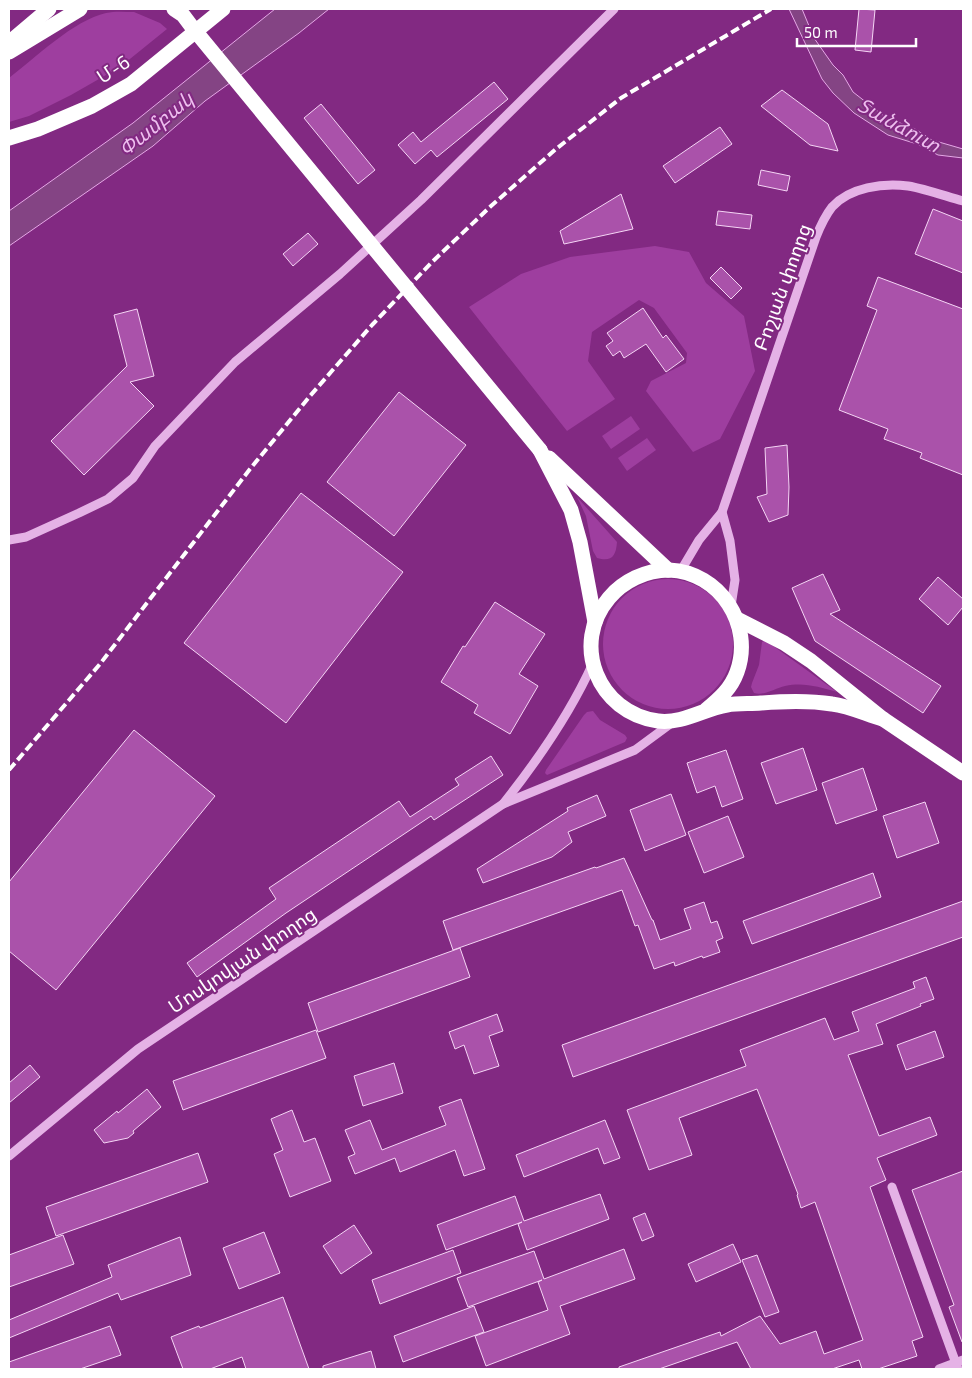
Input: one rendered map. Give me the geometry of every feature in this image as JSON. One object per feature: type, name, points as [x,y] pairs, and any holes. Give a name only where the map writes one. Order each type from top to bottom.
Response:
[{"type":"highway","points":[[9,44],[48,9]]},
{"type":"highway","points":[[9,52],[80,9]]},
{"type":"highway","points":[[164,9],[180,10],[540,450],[674,571]]},
{"type":"highway","name":"Մ-6","points":[[9,138],[38,129],[92,106],[131,84],[223,9]]},
{"type":"highway","points":[[540,450],[571,510],[580,542],[595,622]]},
{"type":"highway","points":[[706,710],[721,697],[736,674],[742,646],[741,632],[734,612],[720,593],[708,583],[693,575],[674,571],[649,572],[631,579],[615,590],[603,605],[595,622],[591,649],[598,678],[616,703],[629,712],[659,721],[675,721],[727,705],[798,700],[833,704],[883,719]]},
{"type":"highway","points":[[734,612],[811,661],[883,719],[963,773]]},
{"type":"street","points":[[9,540],[26,537],[108,499],[133,478],[155,446],[235,362],[340,274],[421,200],[614,9]]},
{"type":"street","name":"Բոշյան փողոց","points":[[674,571],[722,512],[816,237],[824,219],[833,206],[851,194],[868,188],[886,185],[908,186],[963,201]]},
{"type":"street","points":[[722,512],[730,541],[734,580],[734,612]]},
{"type":"street","name":"Մոսկովյան փողոց","points":[[503,804],[532,767],[580,691],[593,663]]},
{"type":"street","name":"Մոսկովյան փողոց","points":[[9,1156],[138,1049],[503,804],[636,750],[675,721]]},
{"type":"street","points":[[892,1187],[959,1364],[939,1369]]},
{"type":"shaded area","points":[[134,12],[160,23],[167,29],[120,67],[29,116],[9,122],[9,78],[68,31],[81,23],[106,13]]},
{"type":"shaded area","points":[[655,246],[689,252],[706,283],[744,316],[755,371],[720,439],[693,452],[646,391],[651,381],[686,363],[687,353],[654,308],[639,300],[592,332],[588,361],[615,399],[567,431],[469,307],[521,274],[570,257]]},
{"type":"shaded area","points":[[631,416],[640,429],[611,449],[602,436]]},
{"type":"shaded area","points":[[647,438],[656,450],[627,471],[618,458]]},
{"type":"shaded area","points":[[577,497],[617,542],[614,555],[609,559],[597,558],[593,551],[586,516]]},
{"type":"shaded area","points":[[668,579],[693,584],[714,598],[728,619],[733,644],[728,669],[714,690],[693,704],[668,709],[643,704],[622,690],[608,669],[603,644],[608,619],[622,598],[643,584]]},
{"type":"shaded area","points":[[765,640],[837,692],[799,685],[785,686],[758,694],[754,693],[751,687],[759,665],[762,642]]},
{"type":"shaded area","points":[[593,711],[600,720],[625,735],[627,738],[625,742],[547,775],[545,773],[546,770],[584,715],[587,712]]},
{"type":"water","name":"Փամբակ","points":[[275,9],[329,9],[205,101],[153,146],[9,246],[9,211],[133,123]]},
{"type":"water","name":"Տանձուտ","points":[[789,9],[802,9],[814,38],[833,65],[843,75],[853,92],[885,117],[915,129],[932,140],[963,149],[963,158],[938,155],[917,144],[888,135],[854,113],[833,93],[822,79]]},
{"type":"building","points":[[859,9],[875,10],[871,52],[855,50]]},
{"type":"building","points":[[494,82],[508,99],[437,157],[431,150],[415,164],[398,145],[413,132],[421,142]]},
{"type":"building","points":[[782,90],[828,124],[838,151],[810,145],[761,106]]},
{"type":"building","points":[[321,104],[375,170],[358,184],[304,118]]},
{"type":"building","points":[[720,127],[732,144],[675,183],[663,166]]},
{"type":"building","points":[[761,170],[790,176],[787,191],[758,185]]},
{"type":"building","points":[[621,194],[633,229],[564,244],[560,231]]},
{"type":"building","points":[[933,209],[963,221],[963,273],[915,254]]},
{"type":"building","points":[[718,211],[752,215],[750,229],[716,225]]},
{"type":"building","points":[[308,233],[318,244],[293,266],[283,254]]},
{"type":"building","points":[[721,267],[742,288],[731,299],[710,278]]},
{"type":"building","points":[[878,277],[963,309],[963,475],[920,458],[922,453],[884,439],[888,429],[839,410],[877,310],[867,306]]},
{"type":"building","points":[[643,308],[663,338],[666,335],[684,359],[666,372],[646,344],[624,358],[620,351],[613,356],[606,346],[613,341],[607,333]]},
{"type":"building","points":[[137,309],[154,376],[130,382],[154,406],[84,475],[51,441],[127,366],[114,315]]},
{"type":"building","points":[[399,392],[466,445],[394,536],[327,482]]},
{"type":"building","points":[[787,445],[788,515],[769,522],[757,497],[767,494],[765,448]]},
{"type":"building","points":[[301,493],[403,572],[286,723],[184,643]]},
{"type":"building","points":[[823,574],[840,610],[830,614],[941,686],[923,713],[815,641],[792,588]]},
{"type":"building","points":[[938,577],[963,599],[963,607],[948,625],[919,599]]},
{"type":"building","points":[[495,602],[545,634],[519,674],[538,686],[510,734],[474,713],[478,705],[441,682],[463,646],[465,647]]},
{"type":"building","points":[[134,730],[215,796],[56,990],[9,951],[9,882]]},
{"type":"building","points":[[803,748],[817,790],[776,804],[761,763]]},
{"type":"building","points":[[726,750],[743,799],[722,807],[715,786],[697,793],[687,763]]},
{"type":"building","points":[[491,756],[503,775],[434,820],[431,816],[286,913],[197,977],[187,963],[276,899],[269,888],[399,801],[410,817],[459,785],[455,779]]},
{"type":"building","points":[[863,768],[877,810],[836,824],[822,783]]},
{"type":"building","points":[[671,794],[686,835],[645,851],[630,810]]},
{"type":"building","points":[[597,795],[606,816],[568,832],[572,842],[552,857],[483,883],[477,869],[568,811],[567,808]]},
{"type":"building","points":[[925,802],[939,843],[897,858],[883,816]]},
{"type":"building","points":[[728,816],[744,857],[704,873],[688,832]]},
{"type":"building","points":[[624,858],[653,920],[660,940],[691,929],[684,909],[704,902],[711,923],[717,921],[723,938],[716,941],[720,952],[703,958],[702,956],[675,966],[674,962],[654,969],[638,925],[635,926],[622,890],[453,950],[443,921]]},
{"type":"building","points":[[873,873],[881,897],[752,944],[743,921]]},
{"type":"building","points":[[963,901],[963,937],[573,1077],[562,1045]]},
{"type":"building","points":[[460,948],[470,977],[318,1032],[308,1003]]},
{"type":"building","points":[[926,977],[934,999],[876,1024],[883,1044],[848,1055],[879,1136],[930,1117],[937,1135],[877,1158],[886,1180],[870,1187],[923,1337],[912,1341],[917,1356],[878,1369],[862,1369],[859,1360],[832,1369],[751,1369],[737,1342],[659,1369],[619,1369],[619,1367],[720,1332],[721,1336],[760,1316],[780,1344],[816,1331],[824,1354],[863,1340],[815,1202],[801,1208],[798,1194],[757,1089],[679,1118],[692,1155],[649,1170],[627,1110],[746,1066],[740,1050],[825,1018],[834,1040],[859,1031],[852,1012],[915,988],[913,982]]},
{"type":"building","points":[[497,1014],[503,1031],[489,1036],[499,1066],[474,1074],[464,1045],[455,1049],[449,1032]]},
{"type":"building","points":[[316,1030],[326,1058],[183,1110],[173,1081]]},
{"type":"building","points":[[935,1031],[944,1057],[906,1070],[897,1045]]},
{"type":"building","points":[[394,1063],[403,1093],[363,1106],[354,1076]]},
{"type":"building","points":[[30,1065],[40,1077],[9,1103],[9,1083]]},
{"type":"building","points":[[147,1089],[161,1107],[133,1131],[134,1133],[128,1138],[104,1143],[94,1130]]},
{"type":"building","points":[[461,1099],[485,1169],[464,1176],[455,1150],[400,1172],[395,1158],[355,1174],[348,1157],[355,1154],[345,1130],[370,1120],[382,1150],[446,1125],[439,1107]]},
{"type":"building","points":[[292,1110],[304,1142],[315,1138],[331,1181],[290,1197],[274,1154],[283,1150],[271,1119]]},
{"type":"building","points":[[605,1120],[620,1158],[604,1164],[598,1148],[524,1177],[516,1155]]},
{"type":"building","points":[[198,1153],[208,1182],[56,1236],[46,1207]]},
{"type":"building","points":[[963,1171],[962,1342],[949,1307],[954,1305],[912,1190]]},
{"type":"building","points":[[600,1194],[609,1219],[527,1250],[518,1224],[522,1222],[446,1250],[437,1225],[515,1196],[524,1221]]},
{"type":"building","points":[[645,1213],[654,1236],[642,1241],[633,1218]]},
{"type":"building","points":[[354,1225],[372,1253],[341,1274],[323,1246]]},
{"type":"building","points":[[264,1232],[280,1273],[239,1289],[223,1248]]},
{"type":"building","points":[[63,1235],[74,1264],[9,1287],[9,1255]]},
{"type":"building","points":[[180,1237],[191,1275],[121,1300],[118,1293],[9,1338],[9,1320],[112,1277],[108,1265]]},
{"type":"building","points":[[733,1244],[741,1262],[696,1282],[688,1264]]},
{"type":"building","points":[[624,1249],[635,1279],[560,1306],[570,1334],[486,1366],[475,1336],[548,1310],[538,1282],[542,1280],[468,1307],[457,1278],[534,1251],[544,1279]]},
{"type":"building","points":[[453,1250],[461,1273],[380,1304],[372,1280]]},
{"type":"building","points":[[757,1255],[779,1312],[765,1317],[742,1260]]},
{"type":"building","points":[[283,1297],[309,1369],[246,1369],[242,1357],[210,1369],[183,1369],[171,1337]]},
{"type":"building","points":[[474,1306],[484,1332],[403,1362],[394,1336]]},
{"type":"building","points":[[110,1326],[121,1355],[80,1369],[9,1369],[9,1362]]},
{"type":"building","points":[[371,1351],[376,1369],[323,1369],[323,1366]]},
{"type":"railway","points":[[9,770],[100,664],[250,469],[310,396],[372,325],[431,263],[491,206],[556,149],[621,98],[771,9]]}]
